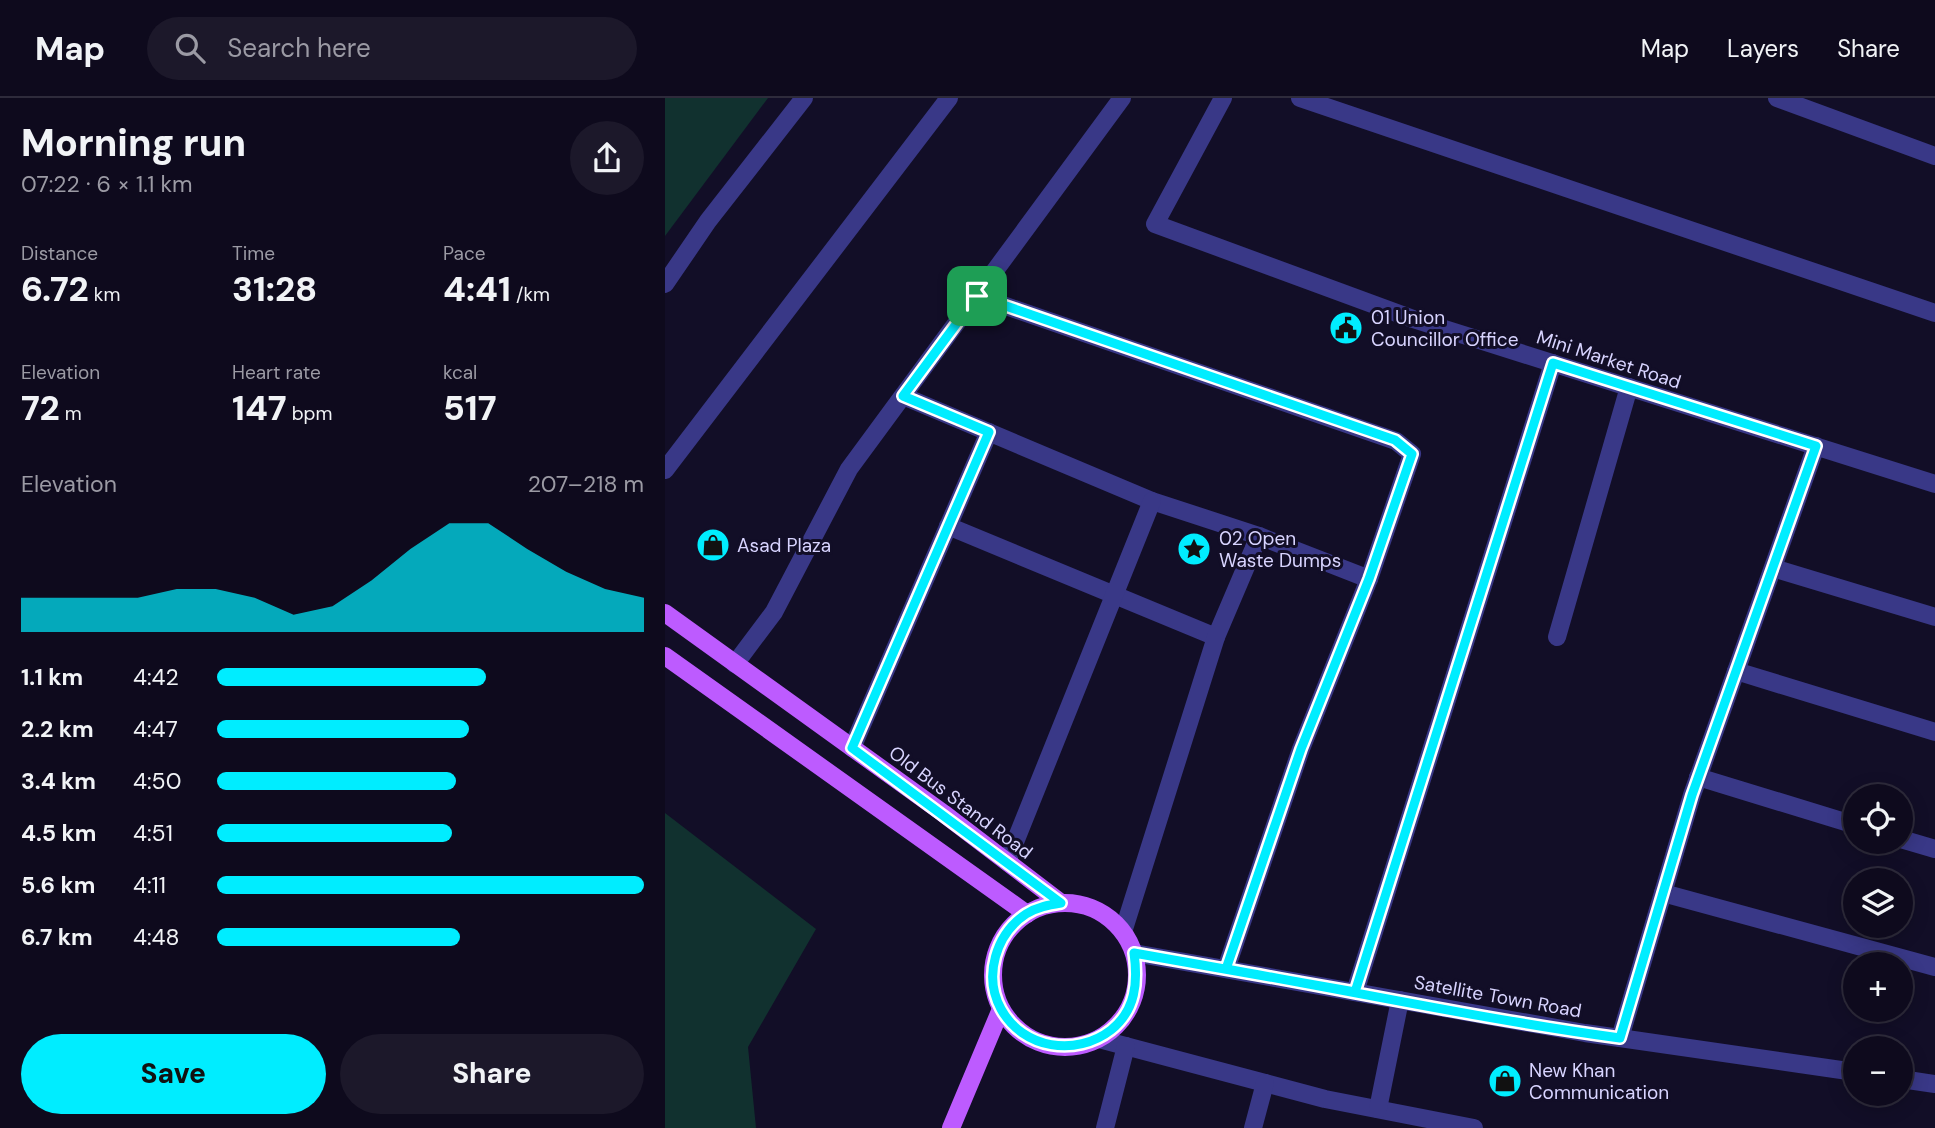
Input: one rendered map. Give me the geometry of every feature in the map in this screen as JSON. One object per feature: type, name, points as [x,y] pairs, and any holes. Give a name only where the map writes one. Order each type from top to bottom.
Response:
[{"type":"main road","name":"Old Bus Stand Road","points":[[665,612],[1061,903]]},
{"type":"main road","points":[[665,656],[1027,914]]},
{"type":"main road","points":[[1061,903],[1085,906],[1107,916],[1123,932],[1134,953],[1138,978],[1132,1002],[1119,1023],[1099,1039],[1078,1046],[1055,1047],[1033,1040],[1015,1027],[1001,1009],[994,988],[993,967],[999,946],[1010,928],[1027,914],[1043,906],[1061,903]]},
{"type":"main road","points":[[951,1128],[1001,1009]]},
{"type":"street","points":[[665,284],[708,221],[804,98]]},
{"type":"street","points":[[665,470],[949,98]]},
{"type":"street","points":[[735,664],[773,612],[849,470],[1122,98]]},
{"type":"street","name":"Mini Market Road","points":[[1223,98],[1155,225],[1413,319],[1935,484]]},
{"type":"street","points":[[1300,98],[1935,313]]},
{"type":"street","points":[[1788,100],[1935,156]]},
{"type":"street","points":[[977,296],[1395,440],[1412,454],[1369,579],[1301,749],[1226,969]]},
{"type":"street","points":[[1355,992],[1553,363]]},
{"type":"street","points":[[1557,637],[1629,387]]},
{"type":"street","points":[[903,396],[1152,500],[1258,536],[1369,579]]},
{"type":"street","points":[[852,748],[989,432]]},
{"type":"street","points":[[1620,1038],[1698,777],[1816,446]]},
{"type":"street","points":[[1007,862],[1152,500]]},
{"type":"street","points":[[949,526],[1216,637]]},
{"type":"street","points":[[1123,932],[1216,637],[1258,536]]},
{"type":"street","points":[[1773,568],[1935,617]]},
{"type":"street","points":[[1736,671],[1935,732]]},
{"type":"street","points":[[1698,777],[1843,821]]},
{"type":"street","points":[[1913,843],[1935,849]]},
{"type":"street","points":[[1663,893],[1935,967]]},
{"type":"street","name":"Satellite Town Road","points":[[1134,953],[1620,1038],[1843,1070]]},
{"type":"street","points":[[1378,1109],[1400,1000]]},
{"type":"street","points":[[1099,1039],[1426,1123],[1474,1128]]},
{"type":"street","points":[[1105,1128],[1126,1046]]},
{"type":"street","points":[[1913,1081],[1935,1084]]},
{"type":"street","points":[[1253,1128],[1265,1083]]},
{"type":"green space","points":[[665,98],[768,98],[665,236]]},
{"type":"green space","points":[[665,813],[816,929],[748,1047],[756,1128],[665,1128]]},
{"type":"place","name":"01 Union Councillor Office","points":[[1346,328]]},
{"type":"place","name":"Asad Plaza","points":[[713,545]]},
{"type":"place","name":"02 Open Waste Dumps","points":[[1194,549]]},
{"type":"place","name":"New Khan Communication","points":[[1505,1081]]},
{"type":"route","points":[[977,296],[903,396],[989,432],[852,748],[1061,903],[1043,906],[1027,914],[1010,928],[999,946],[993,967],[994,988],[1001,1009],[1015,1027],[1033,1040],[1055,1047],[1078,1046],[1099,1039],[1119,1023],[1132,1002],[1138,978],[1134,953],[1355,992],[1553,363],[1816,446],[1692,795],[1620,1038],[1585,1033],[1355,992],[1291,980],[1226,969],[1301,749],[1369,579],[1412,454],[1395,440],[977,296]]}]
